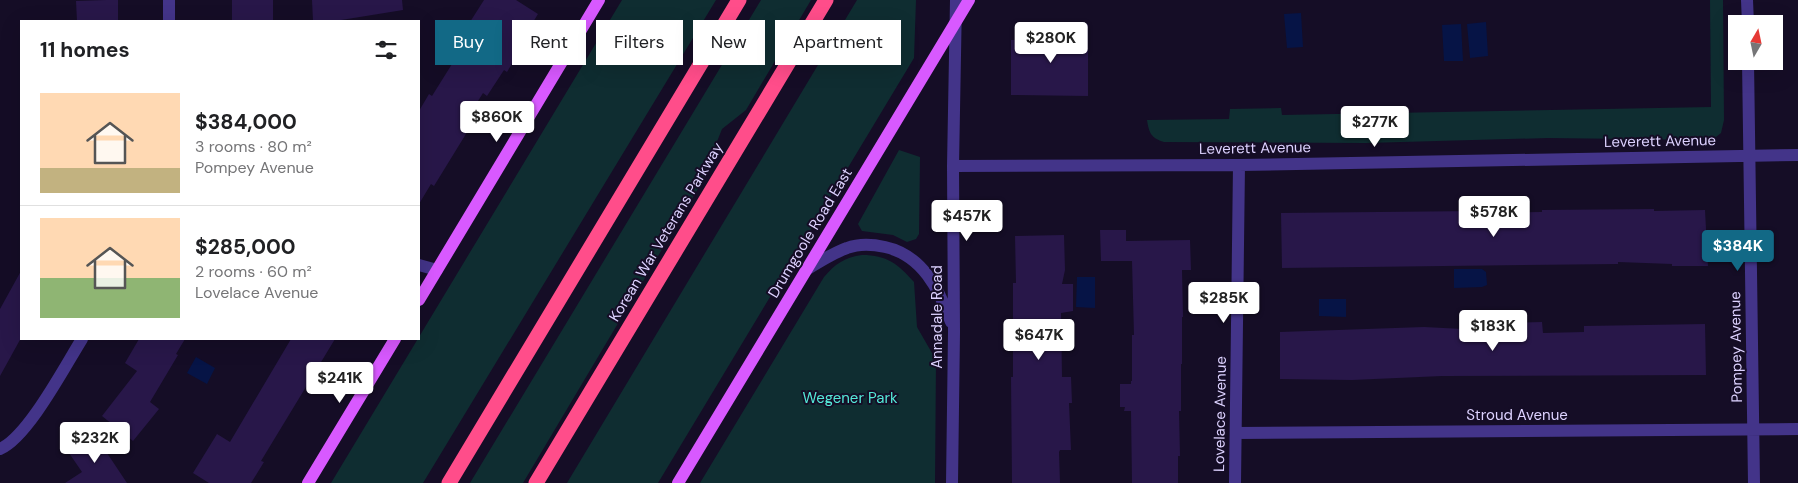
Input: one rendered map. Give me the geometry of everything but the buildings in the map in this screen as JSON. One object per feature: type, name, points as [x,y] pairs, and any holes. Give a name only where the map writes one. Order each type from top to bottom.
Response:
[{"type":"highway","points":[[449,483],[738,0]]},
{"type":"highway","name":"Korean War Veterans Parkway","points":[[536,483],[826,0]]},
{"type":"main road","points":[[420,298],[599,0]]},
{"type":"main road","name":"Drumgoole Road East","points":[[678,483],[968,0]]},
{"type":"main road","points":[[308,483],[395,340]]},
{"type":"street","points":[[169,0],[169,20]]},
{"type":"street","name":"Annadale Road","points":[[952,483],[954,332],[953,166],[956,0]]},
{"type":"street","points":[[1748,0],[1748,15]]},
{"type":"street","name":"Pompey Avenue","points":[[1748,70],[1754,483]]},
{"type":"street","name":"Leverett Avenue","points":[[953,166],[1239,165],[1798,155]]},
{"type":"street","name":"Lovelace Avenue","points":[[1235,483],[1239,165]]},
{"type":"street","points":[[806,270],[834,254],[860,244],[876,245],[909,255],[924,270],[935,287],[946,309],[954,332]]},
{"type":"street","points":[[420,264],[437,270]]},
{"type":"street","points":[[0,449],[7,446],[20,434],[32,418],[81,340]]},
{"type":"street","name":"Stroud Avenue","points":[[1236,433],[1798,429]]},
{"type":"green space","points":[[622,0],[716,0],[704,20],[693,20],[693,38],[683,54],[683,20],[610,20]]},
{"type":"green space","points":[[761,0],[811,0],[799,20],[775,20],[775,61],[746,110],[722,129],[708,172],[523,483],[470,483],[722,65],[765,65],[765,20],[749,20]]},
{"type":"green space","points":[[857,0],[916,0],[914,58],[658,483],[567,483],[818,65],[901,65],[901,20],[845,20]]},
{"type":"green space","points":[[1710,0],[1723,0],[1724,120],[1721,133],[1712,140],[1548,138],[1366,143],[1164,142],[1153,137],[1148,125],[1147,120],[1229,119],[1230,109],[1281,108],[1282,115],[1711,107]]},
{"type":"green space","points":[[596,43],[596,65],[677,65],[423,483],[331,483],[417,340],[420,340],[420,335],[583,65],[586,65],[586,60]]},
{"type":"green space","points":[[899,150],[920,157],[919,234],[916,239],[907,242],[893,235],[862,231],[858,224]]},
{"type":"green space","name":"Wegener Park","points":[[871,255],[891,262],[903,270],[914,282],[917,327],[936,360],[935,483],[700,483],[824,277],[841,262],[850,257]]},
{"type":"shaded area","points":[[1301,13],[1303,47],[1287,48],[1284,14]]},
{"type":"shaded area","points":[[1486,22],[1488,56],[1470,58],[1467,24]]},
{"type":"shaded area","points":[[1461,24],[1463,61],[1444,61],[1442,25]]},
{"type":"shaded area","points":[[1454,269],[1482,269],[1486,272],[1487,285],[1482,287],[1454,288]]},
{"type":"shaded area","points":[[1077,277],[1095,277],[1095,308],[1076,307]]},
{"type":"shaded area","points":[[1319,299],[1346,299],[1346,317],[1319,316]]},
{"type":"shaded area","points":[[196,357],[215,368],[207,384],[187,373]]}]
